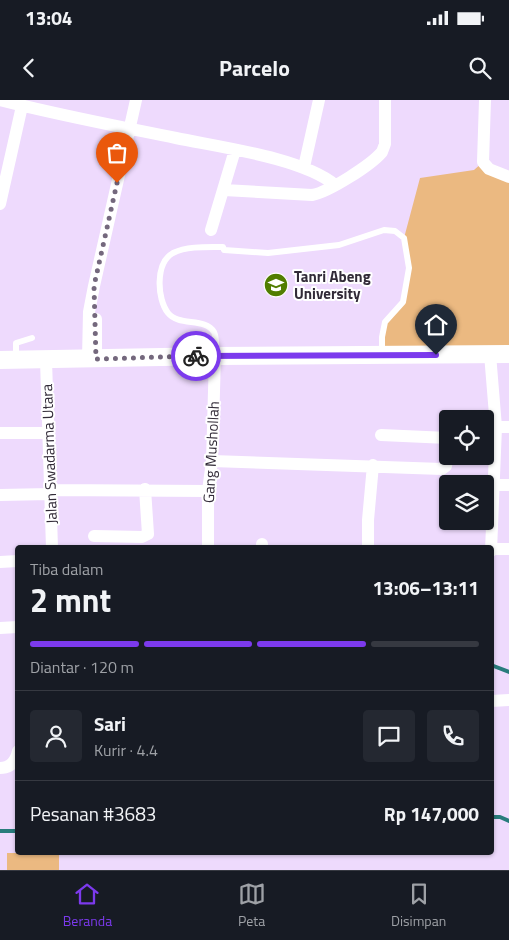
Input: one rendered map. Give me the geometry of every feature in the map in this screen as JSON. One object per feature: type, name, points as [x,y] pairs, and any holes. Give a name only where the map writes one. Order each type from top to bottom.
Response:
[{"type":"main road","points":[[8,360],[216,356],[509,354]]},
{"type":"street","points":[[0,100],[22,106],[56,106],[130,129],[235,150],[304,167],[324,176],[336,185]]},
{"type":"street","points":[[92,359],[94,286],[136,100]]},
{"type":"street","points":[[304,167],[320,100]]},
{"type":"street","points":[[224,190],[322,193],[382,152],[385,144],[385,100]]},
{"type":"street","points":[[485,100],[483,162],[489,169],[509,177]]},
{"type":"street","points":[[0,204],[22,106]]},
{"type":"street","points":[[211,230],[235,150]]},
{"type":"street","points":[[490,354],[496,426],[494,431]]},
{"type":"street","name":"Gang Mushollah","points":[[208,545],[208,491],[212,461],[216,356]]},
{"type":"street","name":"Jalan Swadarma Utara","points":[[46,360],[52,545]]},
{"type":"street","points":[[496,426],[509,427]]},
{"type":"street","points":[[0,433],[48,433]]},
{"type":"street","points":[[381,434],[439,437]]},
{"type":"street","points":[[212,461],[373,465],[442,469],[446,465]]},
{"type":"street","points":[[368,545],[368,520],[373,465]]},
{"type":"street","points":[[494,485],[509,485]]},
{"type":"street","points":[[94,536],[142,537],[148,534],[145,489]]},
{"type":"street","points":[[0,495],[145,489],[208,491]]},
{"type":"street","points":[[491,545],[492,530]]},
{"type":"street","points":[[494,550],[509,549]]},
{"type":"street","points":[[0,562],[15,561]]},
{"type":"street","points":[[0,628],[15,627]]},
{"type":"street","points":[[494,701],[509,700]]},
{"type":"street","points":[[0,768],[6,768],[15,760]]},
{"type":"lane","points":[[216,356],[214,331],[208,326],[176,319],[168,313],[162,300],[160,285],[163,266],[172,254],[198,247],[222,247],[224,250],[268,253],[339,245],[384,230],[395,231],[404,238],[409,268],[403,302],[385,322],[382,336],[382,356]]},
{"type":"lane","points":[[8,360],[16,343],[32,338]]},
{"type":"shaded area","points":[[483,162],[509,177],[509,352],[382,356],[385,322],[403,302],[409,268],[404,238],[420,178],[474,170]]},
{"type":"shaded area","points":[[7,853],[15,853],[15,855],[59,855],[59,870],[7,870]]},
{"type":"waterway","points":[[494,666],[509,672]]},
{"type":"waterway","points":[[494,817],[500,817],[509,821]]},
{"type":"waterway","points":[[0,831],[15,831]]},
{"type":"way so far","points":[[117,183],[94,286],[97,325],[96,359],[196,356]]},
{"type":"place","name":"Tanri Abeng University","points":[[276,285]]},
{"type":"route","points":[[196,356],[436,355]]}]
